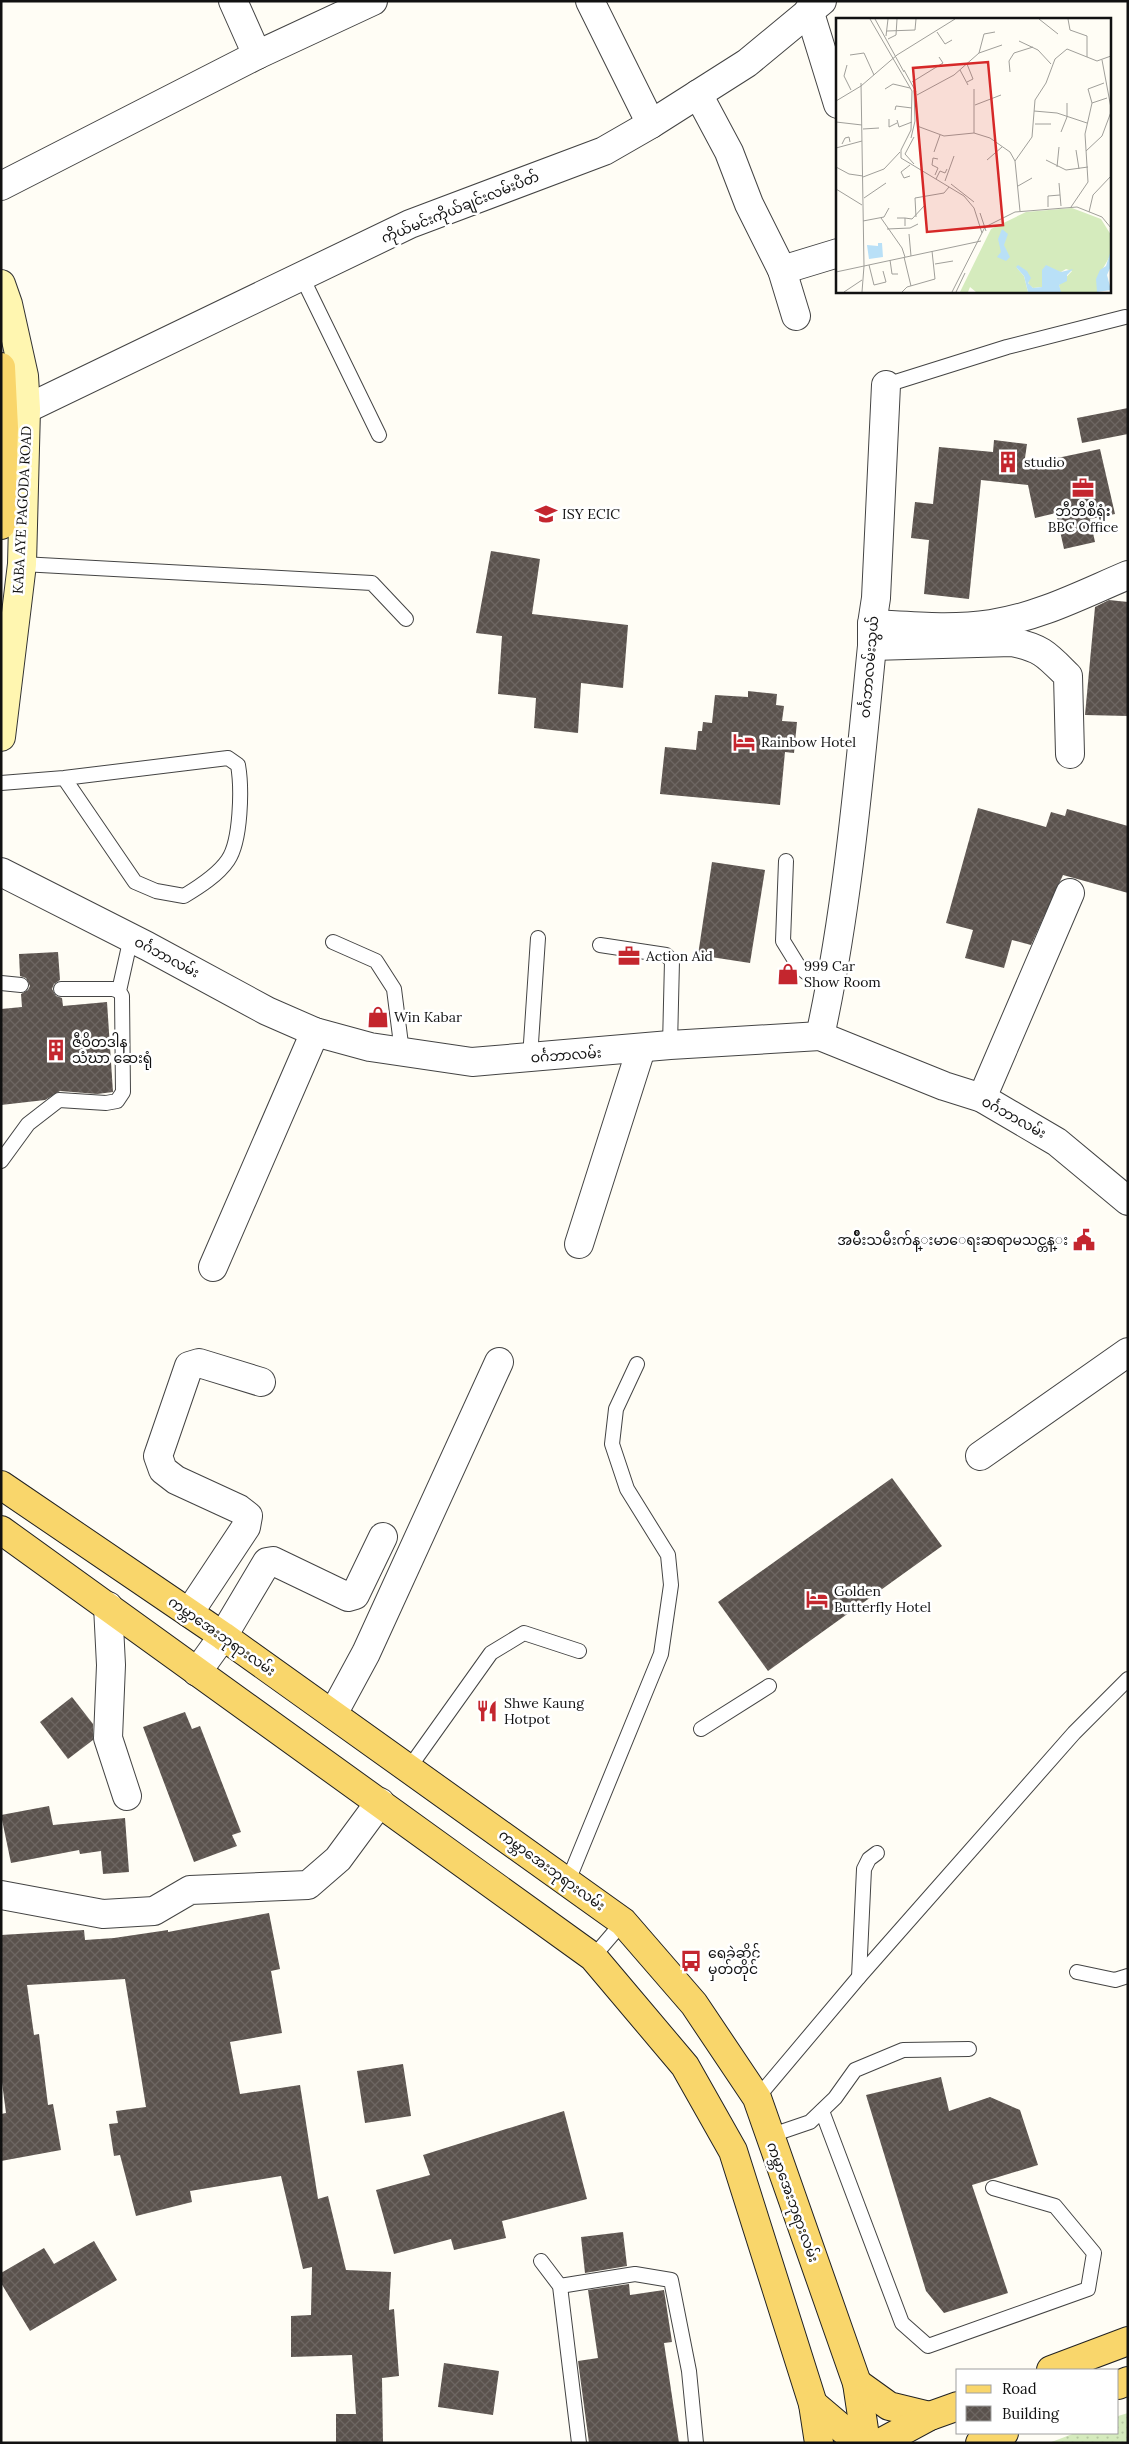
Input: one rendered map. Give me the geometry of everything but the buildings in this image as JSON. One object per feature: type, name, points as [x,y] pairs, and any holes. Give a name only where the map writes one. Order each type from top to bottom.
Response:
[{"type":"main road","name":"KABA AYE PAGODA ROAD","points":[[1,284],[8,337],[24,376],[26,409],[22,564],[1,737]]},
{"type":"main road","points":[[1,367],[4,428],[1,525]]},
{"type":"main road","name":"ကမ္ဘာအေးဘုရားလမ်း","points":[[1,1485],[223,1636],[623,1922],[694,2004],[757,2098],[857,2383],[866,2443]]},
{"type":"main road","points":[[1,1530],[592,1957],[685,2066],[733,2151],[814,2404],[819,2443]]},
{"type":"main road","points":[[1054,2369],[1128,2341]]},
{"type":"main road","points":[[857,2383],[889,2406],[930,2416]]},
{"type":"main road","points":[[814,2404],[859,2443]]},
{"type":"main road","points":[[880,2443],[930,2416],[956,2407]]},
{"type":"main road","points":[[980,2443],[1002,2434]]},
{"type":"street","points":[[234,1],[257,55]]},
{"type":"street","points":[[1,186],[257,55],[373,1]]},
{"type":"street","points":[[590,1],[651,124]]},
{"type":"street","points":[[815,6],[836,95]]},
{"type":"street","name":"ကိုယ်မင်းကိုယ်ချင်းလမ်းပိတ်","points":[[26,409],[410,224],[604,151],[651,124],[747,63],[815,6]]},
{"type":"street","points":[[698,94],[729,152],[749,204],[782,270],[796,316]]},
{"type":"street","points":[[782,270],[836,254]]},
{"type":"street","name":"ဝင်္ဂဘာလမ်းသွယ်","points":[[820,1036],[830,991],[853,828],[876,598],[886,385]]},
{"type":"street","points":[[872,635],[991,624],[1043,610],[1128,575]]},
{"type":"street","points":[[872,635],[1012,642],[1033,646],[1044,652],[1068,676],[1070,754]]},
{"type":"street","name":"ဝင်္ဂဘာလမ်း","points":[[1,872],[131,937],[267,1011],[314,1032],[370,1046],[472,1062],[820,1036],[944,1086],[982,1098],[1057,1142],[1128,1201]]},
{"type":"street","points":[[982,1098],[1070,893]]},
{"type":"street","points":[[212,1267],[314,1032]]},
{"type":"street","points":[[579,1244],[641,1049]]},
{"type":"street","points":[[980,1456],[1128,1352]]},
{"type":"street","points":[[333,1714],[366,1653],[499,1362]]},
{"type":"street","points":[[189,1613],[246,1527],[248,1516],[239,1509],[176,1480],[163,1470],[158,1456],[188,1366],[199,1363],[261,1382]]},
{"type":"street","points":[[197,1672],[223,1636],[267,1562],[274,1561],[348,1597],[356,1595],[383,1537]]},
{"type":"street","points":[[108,1606],[111,1665],[108,1738],[127,1796]]},
{"type":"street","points":[[1,1895],[102,1914],[154,1911],[190,1890],[308,1884],[338,1858],[380,1802]]},
{"type":"lane","points":[[301,275],[379,435]]},
{"type":"lane","points":[[886,385],[1006,347],[1125,317]]},
{"type":"lane","points":[[22,564],[372,583],[406,619]]},
{"type":"lane","points":[[1,782],[64,778],[228,758],[238,766],[240,775],[239,827],[229,860],[204,884],[184,896],[156,892],[135,882],[64,778]]},
{"type":"lane","points":[[786,861],[783,941],[799,967],[830,991]]},
{"type":"lane","points":[[119,991],[131,937]]},
{"type":"lane","points":[[530,1058],[538,938]]},
{"type":"lane","points":[[333,942],[376,961],[394,989],[402,1052]]},
{"type":"lane","points":[[600,945],[666,955],[672,961],[670,1046]]},
{"type":"lane","points":[[1,983],[20,985]]},
{"type":"lane","points":[[1,1161],[28,1124],[59,1100],[106,1103],[117,1101],[123,1092],[122,996],[119,991],[113,989],[61,989]]},
{"type":"lane","points":[[568,1881],[661,1654],[671,1584],[668,1555],[627,1489],[612,1444],[616,1409],[637,1364]]},
{"type":"lane","points":[[409,1768],[491,1653],[524,1633],[579,1651]]},
{"type":"lane","points":[[757,2098],[859,1977],[1074,1733],[1128,1679]]},
{"type":"lane","points":[[701,1729],[768,1686]]},
{"type":"lane","points":[[859,1977],[864,1869],[869,1859],[877,1852]]},
{"type":"lane","points":[[592,1957],[623,1922]]},
{"type":"lane","points":[[1077,1972],[1115,1980],[1128,1976]]},
{"type":"lane","points":[[769,2136],[810,2122],[834,2098],[855,2070],[903,2050],[969,2049]]},
{"type":"lane","points":[[822,2111],[902,2323],[928,2346],[1088,2289],[1094,2253],[1055,2206],[993,2188]]},
{"type":"lane","points":[[540,2261],[560,2286],[578,2443]]},
{"type":"lane","points":[[560,2286],[635,2274],[671,2280],[689,2371],[696,2443]]},
{"type":"green space","points":[[1128,2413],[1128,2443],[1049,2443],[1072,2434],[1119,2434],[1119,2416]]},
{"type":"place","name":"studio","points":[[1008,462]]},
{"type":"place","name":"ဘီဘီစီရုံး BBC Office","points":[[1083,488]]},
{"type":"place","name":"ISY ECIC","points":[[546,514]]},
{"type":"place","name":"Rainbow Hotel","points":[[744,742]]},
{"type":"place","name":"Action Aid","points":[[629,956]]},
{"type":"place","name":"999 Car Show Room","points":[[788,974]]},
{"type":"place","name":"Win Kabar","points":[[378,1017]]},
{"type":"place","name":"ဇီဝိတဒါန သံဃာ ဆေးရုံ","points":[[56,1050]]},
{"type":"place","name":"အမ်ိဳးသမီးက်န္းမာေရးဆရာမသင္တန္း","points":[[1084,1240]]},
{"type":"place","name":"Golden Butterfly Hotel","points":[[817,1599]]},
{"type":"place","name":"Shwe Kaung Hotpot","points":[[487,1711]]},
{"type":"place","name":"ရေခဲဆိုင် မှတ်တိုင်","points":[[691,1961]]}]
